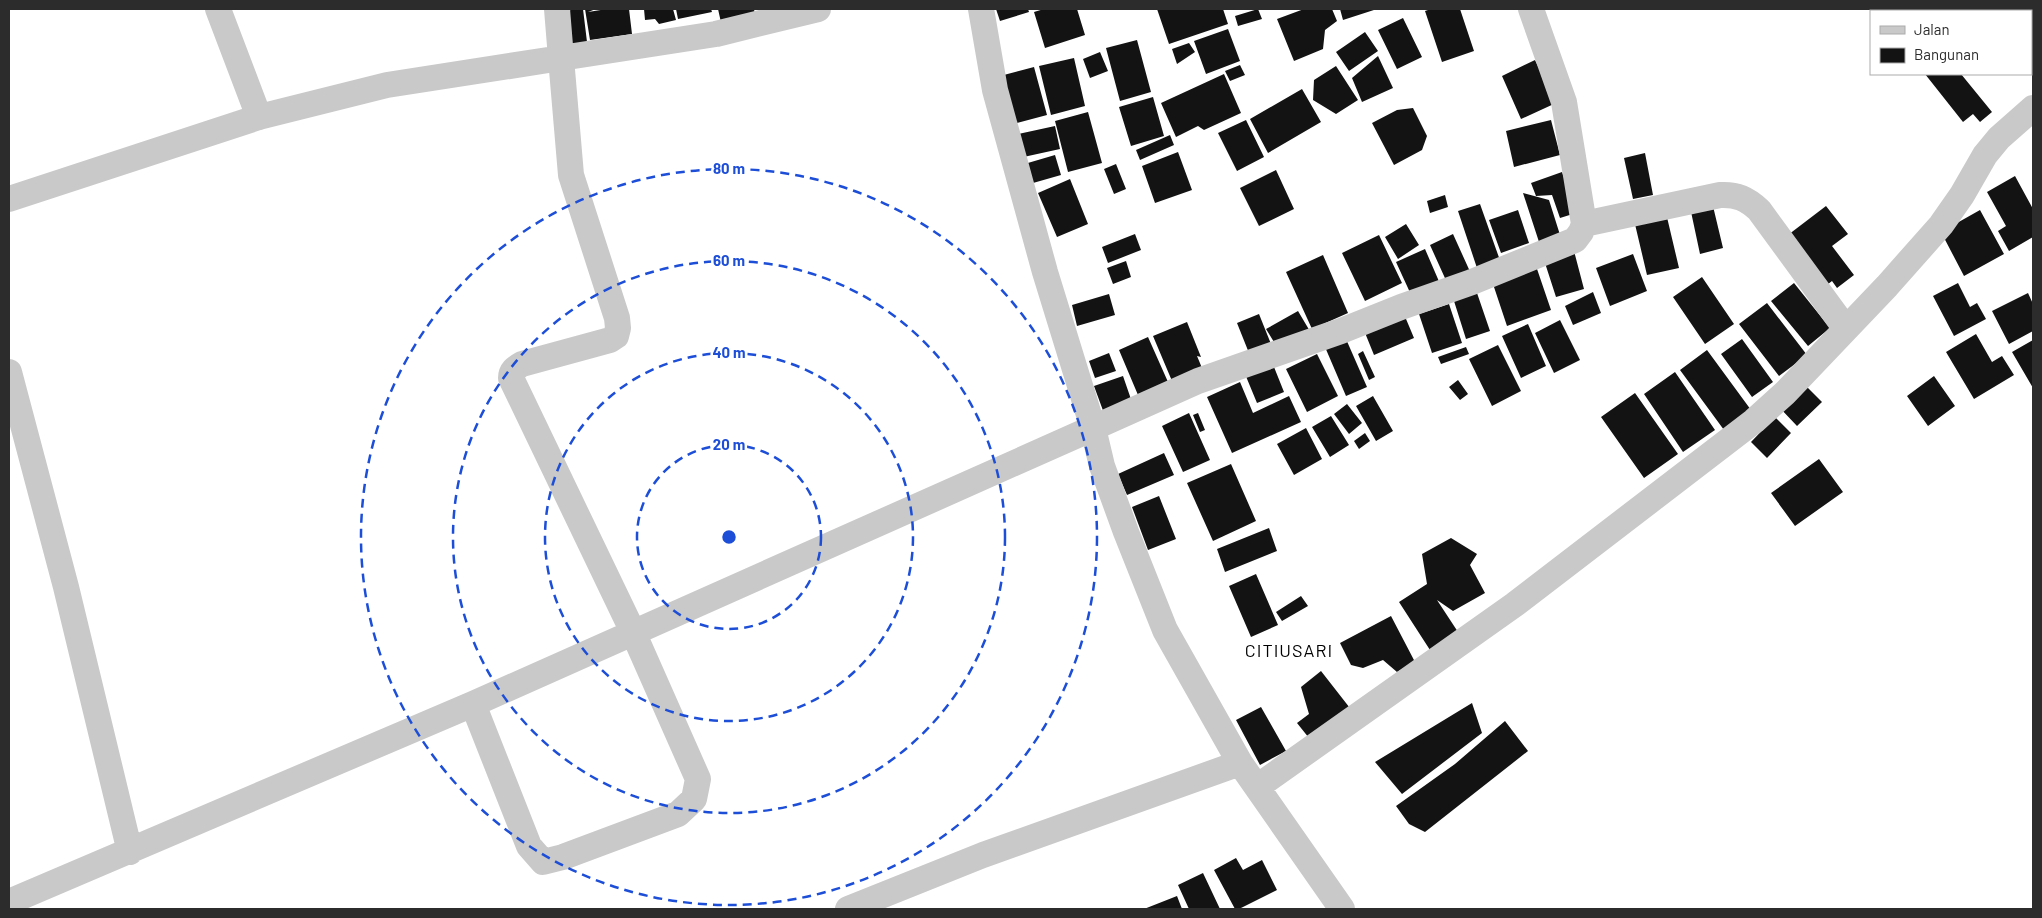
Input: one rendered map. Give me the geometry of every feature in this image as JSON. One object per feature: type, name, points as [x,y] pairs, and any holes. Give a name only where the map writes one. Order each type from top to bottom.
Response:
[{"type":"street","points":[[218,9],[260,117]]},
{"type":"street","points":[[473,704],[529,846],[543,862],[563,857],[678,814],[694,799],[698,779],[633,632],[511,378],[511,373],[515,367],[610,340],[616,336],[618,328],[617,318],[571,175],[557,9]]},
{"type":"street","points":[[9,199],[260,117],[387,85],[716,34],[818,9]]},
{"type":"street","points":[[981,9],[998,100],[1045,272],[1093,428],[1102,466],[1165,630],[1240,763],[1342,909]]},
{"type":"street","points":[[9,902],[130,852],[473,704],[1198,382],[1472,282],[1575,240],[1584,224],[1564,102],[1530,9]]},
{"type":"street","points":[[1257,787],[1514,605],[1754,421],[1785,393],[1941,225],[1962,195],[1985,155],[1999,138],[2033,108]]},
{"type":"street","points":[[1584,224],[1720,195],[1733,195],[1744,198],[1759,210],[1846,329]]},
{"type":"street","points":[[9,372],[66,587],[130,852]]},
{"type":"street","points":[[848,909],[983,855],[1240,763]]},
{"type":"building","points":[[583,9],[587,42],[565,45],[560,11]]},
{"type":"building","points":[[585,9],[596,9],[588,12],[607,9],[629,9],[632,34],[590,40]]},
{"type":"building","points":[[644,9],[673,9],[676,20],[659,24],[655,19],[645,20]]},
{"type":"building","points":[[676,9],[711,9],[712,12],[678,19]]},
{"type":"building","points":[[718,9],[754,9],[756,20],[722,27]]},
{"type":"building","points":[[996,9],[1028,9],[1029,12],[1000,21]]},
{"type":"building","points":[[1044,9],[1077,9],[1085,35],[1045,48],[1034,12]]},
{"type":"building","points":[[1157,9],[1223,9],[1228,24],[1169,44]]},
{"type":"building","points":[[1258,9],[1262,19],[1238,26],[1235,16]]},
{"type":"building","points":[[1304,9],[1332,9],[1337,21],[1325,30],[1323,49],[1294,61],[1277,19]]},
{"type":"building","points":[[1340,9],[1377,9],[1343,20]]},
{"type":"building","points":[[1431,9],[1460,9],[1474,51],[1442,62],[1425,11]]},
{"type":"building","points":[[1403,18],[1422,57],[1397,69],[1378,30]]},
{"type":"building","points":[[1228,29],[1240,61],[1206,74],[1194,41]]},
{"type":"building","points":[[1365,32],[1378,51],[1349,71],[1336,52]]},
{"type":"building","points":[[1137,40],[1151,92],[1120,101],[1106,48]]},
{"type":"building","points":[[1189,43],[1195,52],[1177,64],[1172,49]]},
{"type":"building","points":[[1100,52],[1108,71],[1090,78],[1083,59]]},
{"type":"building","points":[[1378,56],[1393,88],[1362,102],[1352,78]]},
{"type":"building","points":[[1074,58],[1085,106],[1051,115],[1039,66]]},
{"type":"building","points":[[1535,60],[1556,103],[1521,119],[1502,76]]},
{"type":"building","points":[[1240,65],[1245,75],[1230,81],[1225,71]]},
{"type":"building","points":[[1336,66],[1358,100],[1336,114],[1313,100],[1314,80]]},
{"type":"building","points":[[1034,67],[1047,115],[1013,124],[1000,76]]},
{"type":"building","points":[[1224,74],[1241,113],[1204,130],[1198,126],[1176,137],[1161,103]]},
{"type":"building","points":[[1926,75],[1962,75],[1992,112],[1980,122],[1973,114],[1963,122]]},
{"type":"building","points":[[1302,89],[1321,122],[1268,153],[1250,119]]},
{"type":"building","points":[[1153,97],[1164,136],[1131,146],[1119,107]]},
{"type":"building","points":[[1413,108],[1427,136],[1422,150],[1394,165],[1372,123],[1397,110]]},
{"type":"building","points":[[1088,112],[1102,163],[1068,172],[1055,121]]},
{"type":"building","points":[[1246,120],[1264,157],[1237,171],[1218,133]]},
{"type":"building","points":[[1551,120],[1560,155],[1514,167],[1506,131]]},
{"type":"building","points":[[1055,126],[1060,149],[1019,158],[1014,135]]},
{"type":"building","points":[[1170,135],[1174,145],[1140,160],[1136,150]]},
{"type":"building","points":[[1178,152],[1192,190],[1155,203],[1142,166]]},
{"type":"building","points":[[1645,153],[1653,195],[1633,199],[1624,158]]},
{"type":"building","points":[[1055,155],[1061,175],[1026,185],[1021,165]]},
{"type":"building","points":[[1116,164],[1126,189],[1114,194],[1104,169]]},
{"type":"building","points":[[1276,170],[1294,209],[1259,226],[1240,188]]},
{"type":"building","points":[[1562,172],[1576,213],[1560,218],[1552,195],[1536,196],[1531,183]]},
{"type":"building","points":[[2015,176],[2033,209],[2033,237],[2009,251],[1998,231],[2006,226],[1987,192]]},
{"type":"building","points":[[1070,179],[1088,224],[1057,237],[1038,193]]},
{"type":"building","points":[[1523,193],[1549,200],[1561,238],[1540,245]]},
{"type":"building","points":[[1445,195],[1448,207],[1430,213],[1427,201]]},
{"type":"building","points":[[1712,202],[1723,248],[1700,254],[1690,207]]},
{"type":"building","points":[[1480,204],[1502,266],[1479,274],[1458,211]]},
{"type":"building","points":[[1826,206],[1848,234],[1832,246],[1854,275],[1837,288],[1832,281],[1823,288],[1784,238]]},
{"type":"building","points":[[1518,210],[1529,243],[1501,253],[1489,220]]},
{"type":"building","points":[[1980,210],[2004,254],[1964,276],[1941,232]]},
{"type":"building","points":[[1666,213],[1679,268],[1647,275],[1634,220]]},
{"type":"building","points":[[1406,224],[1419,245],[1398,259],[1385,237]]},
{"type":"building","points":[[1135,234],[1141,250],[1108,263],[1102,247]]},
{"type":"building","points":[[1453,234],[1472,276],[1449,287],[1430,245]]},
{"type":"building","points":[[1379,235],[1402,283],[1365,301],[1342,253]]},
{"type":"building","points":[[1425,249],[1441,286],[1413,299],[1396,262]]},
{"type":"building","points":[[1574,251],[1584,289],[1556,297],[1545,263]]},
{"type":"building","points":[[1633,254],[1647,291],[1610,306],[1596,268]]},
{"type":"building","points":[[1323,255],[1348,313],[1312,329],[1286,272]]},
{"type":"building","points":[[1126,261],[1131,277],[1113,284],[1107,268]]},
{"type":"building","points":[[1536,266],[1551,310],[1507,326],[1492,281]]},
{"type":"building","points":[[1702,277],[1734,324],[1705,344],[1673,297]]},
{"type":"building","points":[[1794,283],[1830,328],[1808,346],[1771,301]]},
{"type":"building","points":[[1958,283],[1970,307],[1977,303],[1986,319],[1954,336],[1933,296]]},
{"type":"building","points":[[1593,292],[1601,313],[1573,325],[1565,306]]},
{"type":"building","points":[[1477,293],[1490,331],[1466,339],[1454,301]]},
{"type":"building","points":[[2028,293],[2033,304],[2033,331],[2009,344],[1992,311]]},
{"type":"building","points":[[1109,294],[1115,315],[1077,326],[1072,305]]},
{"type":"building","points":[[1767,303],[1807,355],[1779,376],[1739,324]]},
{"type":"building","points":[[1449,304],[1462,343],[1432,353],[1419,314]]},
{"type":"building","points":[[1401,307],[1414,338],[1374,355],[1361,323]]},
{"type":"building","points":[[1298,311],[1311,333],[1280,352],[1266,329]]},
{"type":"building","points":[[1259,314],[1273,349],[1251,358],[1237,323]]},
{"type":"building","points":[[1560,320],[1580,360],[1554,373],[1535,333]]},
{"type":"building","points":[[1187,322],[1201,357],[1197,356],[1202,368],[1172,381],[1153,336]]},
{"type":"building","points":[[1528,324],[1546,366],[1521,378],[1502,336]]},
{"type":"building","points":[[1976,334],[1992,362],[2002,356],[2014,375],[1974,399],[1946,352]]},
{"type":"building","points":[[1148,337],[1168,382],[1138,395],[1119,350]]},
{"type":"building","points":[[1346,339],[1367,387],[1346,396],[1325,347]]},
{"type":"building","points":[[1742,339],[1773,382],[1752,397],[1721,354]]},
{"type":"building","points":[[2033,340],[2033,388],[2012,352]]},
{"type":"building","points":[[1498,345],[1521,391],[1492,406],[1469,359]]},
{"type":"building","points":[[1466,347],[1469,354],[1441,364],[1438,357]]},
{"type":"building","points":[[1707,350],[1751,410],[1724,430],[1680,370]]},
{"type":"building","points":[[1363,351],[1375,377],[1369,380],[1358,354]]},
{"type":"building","points":[[1109,353],[1116,371],[1095,378],[1089,361]]},
{"type":"building","points":[[1317,354],[1338,396],[1307,412],[1286,369]]},
{"type":"building","points":[[1272,362],[1284,392],[1257,403],[1245,374]]},
{"type":"building","points":[[1675,372],[1715,430],[1683,452],[1644,394]]},
{"type":"building","points":[[1123,376],[1133,405],[1105,416],[1094,386]]},
{"type":"building","points":[[1934,376],[1955,406],[1928,426],[1907,396]]},
{"type":"building","points":[[1458,380],[1468,394],[1460,400],[1449,387]]},
{"type":"building","points":[[1240,382],[1253,413],[1289,396],[1301,422],[1232,453],[1207,397]]},
{"type":"building","points":[[1803,383],[1822,402],[1797,426],[1779,407]]},
{"type":"building","points":[[1635,393],[1678,454],[1644,478],[1601,417]]},
{"type":"building","points":[[1373,396],[1393,431],[1376,441],[1356,406]]},
{"type":"building","points":[[1347,404],[1362,423],[1349,434],[1334,414]]},
{"type":"building","points":[[1189,413],[1210,460],[1183,472],[1162,426]]},
{"type":"building","points":[[1198,413],[1205,430],[1200,432],[1193,415]]},
{"type":"building","points":[[1331,416],[1349,445],[1330,457],[1312,427]]},
{"type":"building","points":[[1775,417],[1791,433],[1767,458],[1751,442]]},
{"type":"building","points":[[1306,428],[1322,459],[1294,475],[1277,444]]},
{"type":"building","points":[[1365,433],[1370,441],[1359,449],[1354,441]]},
{"type":"building","points":[[1164,453],[1174,475],[1127,495],[1118,474]]},
{"type":"building","points":[[1819,459],[1843,492],[1795,526],[1771,493]]},
{"type":"building","points":[[1231,464],[1256,521],[1213,541],[1187,483]]},
{"type":"building","points":[[1159,496],[1176,539],[1148,550],[1132,507]]},
{"type":"building","points":[[1269,528],[1277,551],[1225,572],[1217,549]]},
{"type":"building","points":[[1451,538],[1477,554],[1470,565],[1485,593],[1453,611],[1437,600],[1458,632],[1430,650],[1399,602],[1427,584],[1422,554]]},
{"type":"building","points":[[1256,574],[1278,625],[1251,637],[1229,586]]},
{"type":"building","points":[[1301,596],[1308,606],[1282,621],[1276,612]]},
{"type":"building","points":[[1391,616],[1415,662],[1397,672],[1383,660],[1363,668],[1351,665],[1340,643]]},
{"type":"building","points":[[1321,671],[1353,712],[1313,743],[1297,723],[1309,714],[1301,687]]},
{"type":"building","points":[[1472,703],[1482,733],[1402,794],[1375,762]]},
{"type":"building","points":[[1261,707],[1286,751],[1260,765],[1236,720]]},
{"type":"building","points":[[1505,721],[1528,751],[1425,832],[1409,824],[1396,806],[1455,764]]},
{"type":"building","points":[[1236,858],[1243,870],[1262,860],[1277,890],[1239,909],[1235,909],[1214,870]]},
{"type":"building","points":[[1203,873],[1220,909],[1189,909],[1178,885]]},
{"type":"building","points":[[1177,896],[1182,909],[1144,909]]},
{"type":"district","name":"CITIUSARI","points":[[1289,650]]}]
